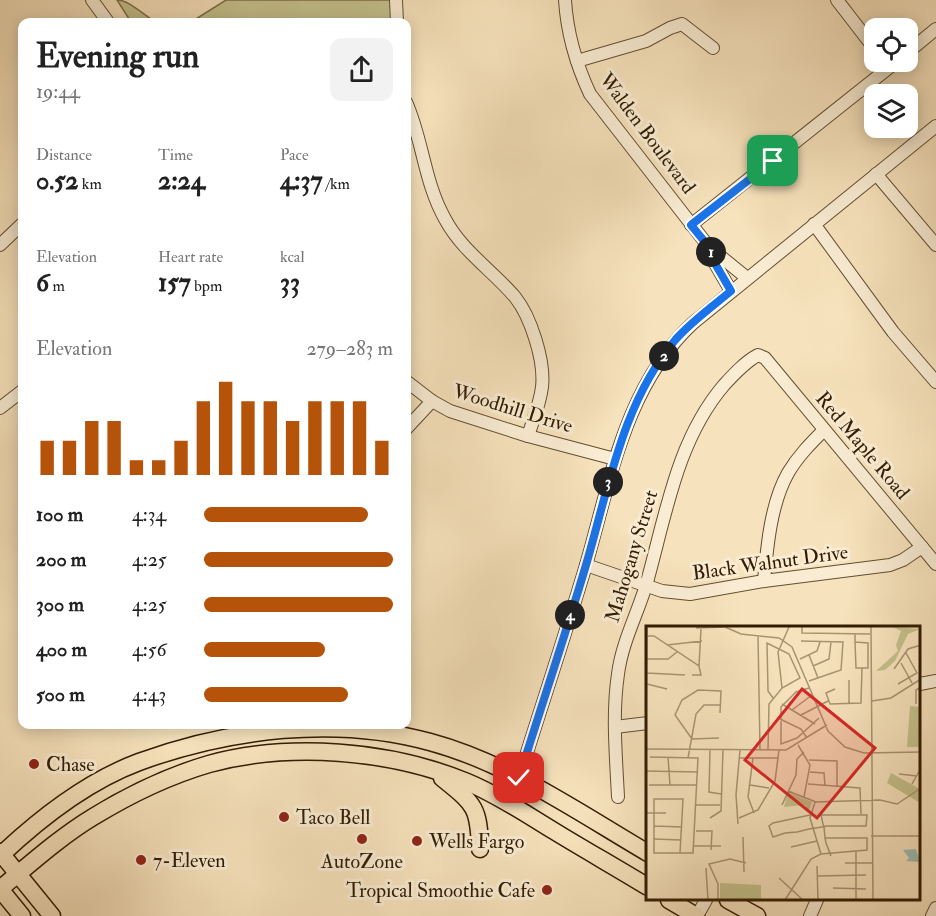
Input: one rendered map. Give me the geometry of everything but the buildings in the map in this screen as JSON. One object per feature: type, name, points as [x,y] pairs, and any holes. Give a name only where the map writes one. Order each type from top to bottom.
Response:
[{"type":"main road","points":[[312,729],[314,752]]},
{"type":"main road","points":[[52,916],[1,854],[51,812],[86,789],[137,763],[192,746],[243,735],[312,729],[370,730],[430,742],[519,778],[646,852]]},
{"type":"main road","points":[[22,916],[0,889],[92,818],[150,786],[211,764],[314,752],[362,755],[432,770],[468,783],[507,802],[646,886]]},
{"type":"main road","points":[[432,770],[470,800],[480,825],[480,849]]},
{"type":"main road","points":[[671,901],[697,916]]},
{"type":"main road","points":[[730,901],[757,916]]},
{"type":"street","points":[[92,0],[105,18]]},
{"type":"street","points":[[396,0],[397,18]]},
{"type":"street","name":"Walden Boulevard","points":[[565,0],[566,21],[577,61],[590,94],[709,247],[747,278]]},
{"type":"street","points":[[837,0],[864,35]]},
{"type":"street","points":[[577,61],[646,41],[682,24],[713,48]]},
{"type":"street","points":[[918,44],[936,29]]},
{"type":"street","points":[[691,225],[879,72]]},
{"type":"street","points":[[411,119],[429,181],[445,220],[471,255],[515,298],[535,335],[542,385],[528,436]]},
{"type":"street","points":[[507,802],[519,778],[586,565],[615,459],[640,394],[664,356],[677,338],[731,291],[936,126]]},
{"type":"street","points":[[876,174],[936,245]]},
{"type":"street","points":[[814,224],[893,332],[936,382]]},
{"type":"street","points":[[0,245],[18,228]]},
{"type":"street","name":"Walden Boulevard","points":[[709,247],[713,260],[731,291]]},
{"type":"street","name":"Red Maple Road","points":[[758,355],[765,358],[936,564]]},
{"type":"street","name":"Mahogany Street","points":[[618,796],[615,727],[618,673],[625,641],[646,585],[668,504],[684,454],[709,403],[735,373],[758,355]]},
{"type":"street","name":"Woodhill Drive","points":[[411,385],[432,402],[450,411],[528,436],[615,459]]},
{"type":"street","points":[[0,408],[18,394]]},
{"type":"street","points":[[411,424],[432,402]]},
{"type":"street","points":[[764,581],[770,525],[787,474],[800,455],[824,429]]},
{"type":"street","name":"Black Walnut Drive","points":[[586,565],[662,591],[690,594],[764,581],[890,565],[903,560],[922,547]]},
{"type":"street","points":[[921,684],[936,681]]},
{"type":"street","points":[[615,727],[646,723]]},
{"type":"street","points":[[697,916],[705,901]]},
{"type":"street","points":[[810,916],[818,901]]},
{"type":"street","points":[[932,916],[936,909]]},
{"type":"shaded area","points":[[117,0],[132,5],[150,18],[128,18]]},
{"type":"shaded area","points":[[226,0],[394,0],[393,18],[197,18]]},
{"type":"place","name":"Chase","points":[[34,764]]},
{"type":"place","name":"Taco Bell","points":[[284,817]]},
{"type":"place","name":"AutoZone","points":[[362,839]]},
{"type":"place","name":"Wells Fargo","points":[[417,841]]},
{"type":"place","name":"7-Eleven","points":[[141,860]]},
{"type":"place","name":"Tropical Smoothie Cafe","points":[[547,890]]},
{"type":"route","points":[[519,778],[586,565],[615,459],[632,411],[640,394],[677,338],[731,291],[713,260],[709,247],[691,225],[773,161]]}]
